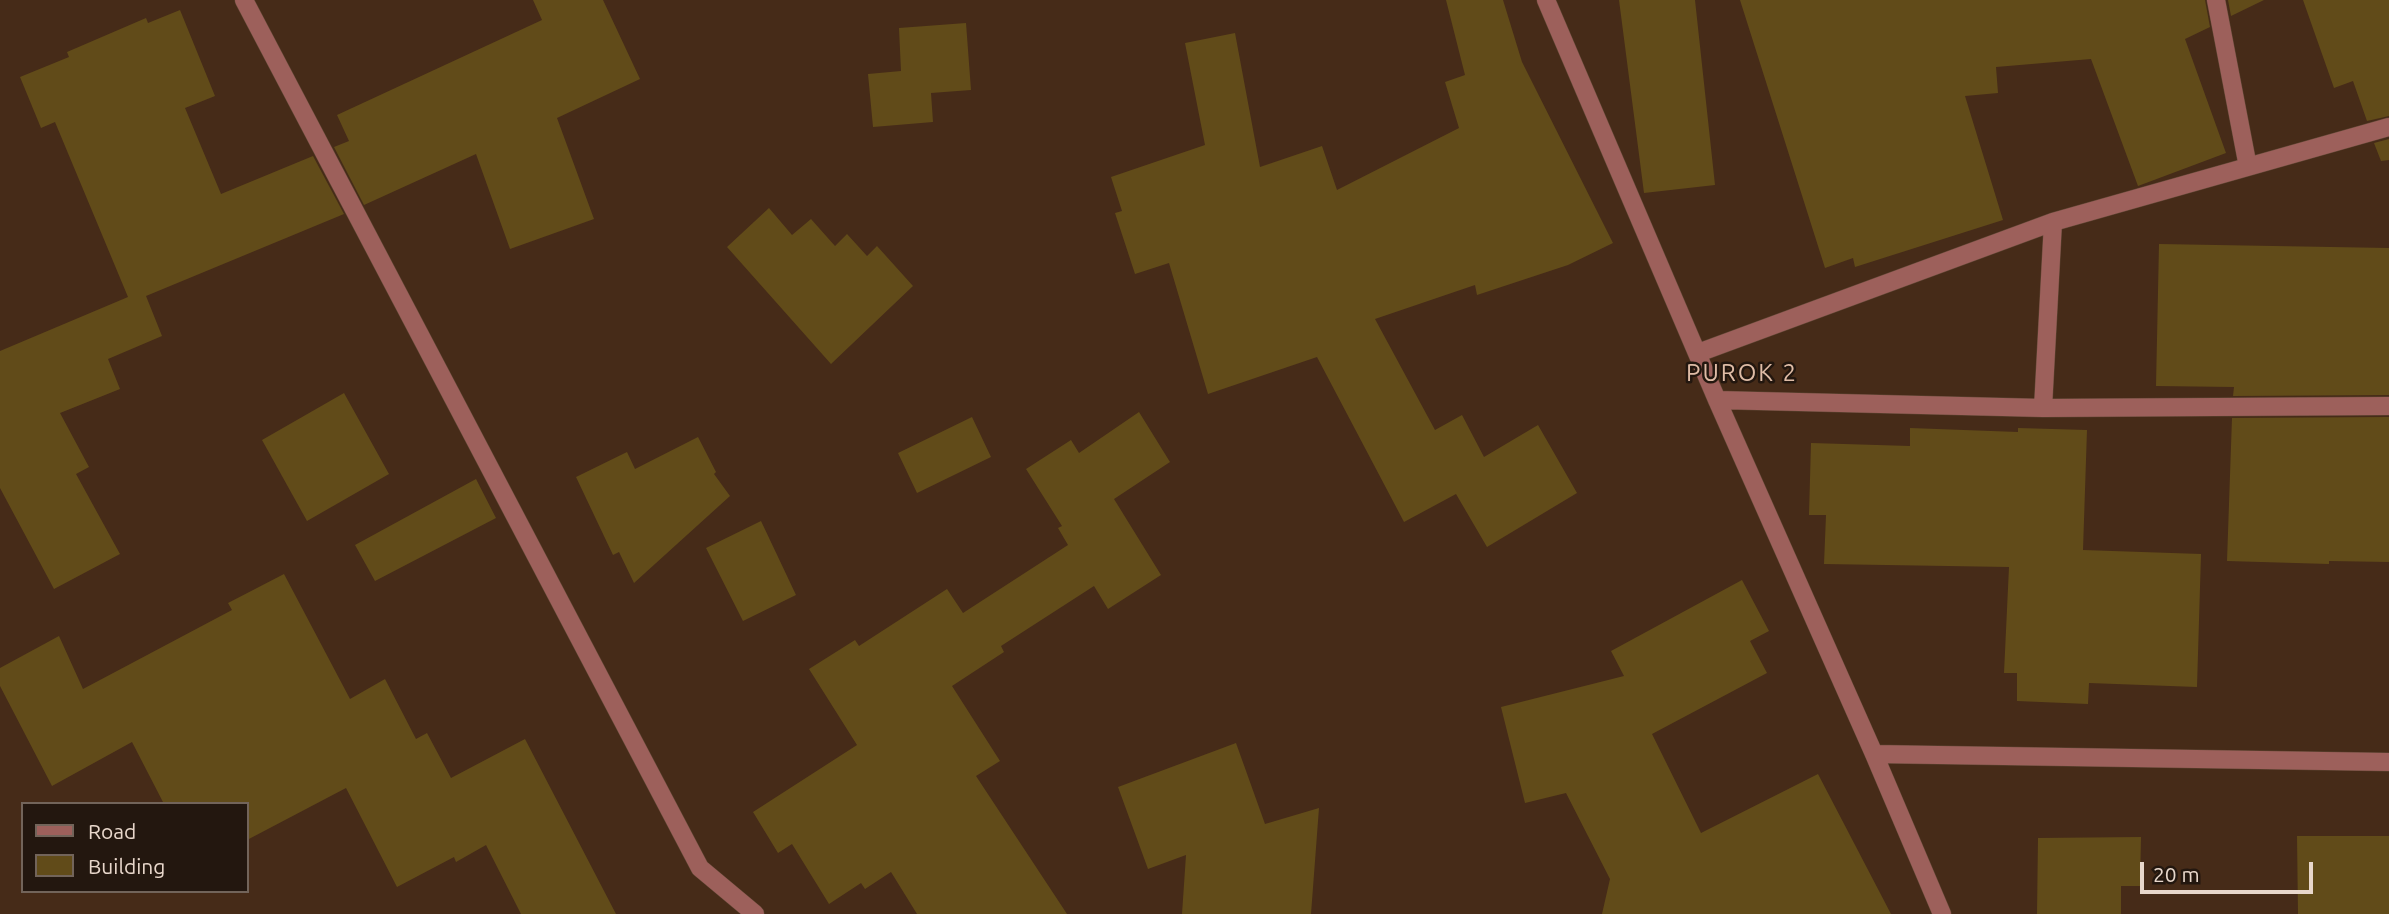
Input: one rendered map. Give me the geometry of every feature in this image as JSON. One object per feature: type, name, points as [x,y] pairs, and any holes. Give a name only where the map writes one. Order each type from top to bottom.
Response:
[{"type":"street","points":[[244,0],[700,868],[755,914]]},
{"type":"street","points":[[1546,0],[1717,400],[1942,914]]},
{"type":"street","points":[[2216,0],[2248,167]]},
{"type":"street","points":[[1698,353],[2053,222],[2389,127]]},
{"type":"street","points":[[2043,408],[2053,222]]},
{"type":"street","points":[[1717,400],[2043,408],[2389,406]]},
{"type":"street","points":[[1874,754],[2389,762]]},
{"type":"building","points":[[533,0],[603,0],[640,79],[557,118],[594,219],[510,249],[476,154],[364,205],[334,147],[349,141],[337,115],[542,20]]},
{"type":"building","points":[[1446,0],[1503,0],[1522,62],[1613,243],[1568,265],[1477,295],[1475,285],[1375,319],[1435,430],[1462,415],[1484,457],[1538,425],[1577,493],[1487,547],[1456,494],[1404,522],[1317,357],[1208,394],[1169,263],[1135,274],[1115,213],[1122,211],[1111,177],[1205,145],[1185,43],[1235,33],[1260,167],[1322,146],[1337,190],[1459,128],[1445,82],[1465,75]]},
{"type":"building","points":[[1619,0],[1695,0],[1715,185],[1644,193]]},
{"type":"building","points":[[1740,0],[2205,0],[2210,27],[2185,39],[2226,153],[2138,186],[2091,59],[1996,67],[1998,93],[1965,96],[2003,220],[1855,267],[1853,258],[1825,268]]},
{"type":"building","points":[[2228,0],[2264,0],[2231,16]]},
{"type":"building","points":[[2303,0],[2389,0],[2389,116],[2367,121],[2353,81],[2334,88]]},
{"type":"building","points":[[180,10],[215,96],[185,108],[221,194],[313,156],[344,214],[146,296],[162,336],[108,359],[120,389],[60,413],[89,467],[76,474],[120,554],[54,589],[0,488],[0,351],[128,297],[55,122],[41,128],[20,77],[69,57],[67,52],[146,18],[148,23]]},
{"type":"building","points":[[966,23],[971,90],[931,93],[933,122],[873,127],[868,74],[901,71],[899,28]]},
{"type":"building","points":[[2389,139],[2389,160],[2381,161],[2374,143]]},
{"type":"building","points":[[769,208],[792,235],[811,219],[835,246],[847,234],[867,256],[877,246],[913,286],[831,364],[727,247]]},
{"type":"building","points":[[2159,244],[2389,248],[2389,395],[2233,396],[2234,387],[2156,386]]},
{"type":"building","points":[[344,393],[389,474],[307,521],[262,440]]},
{"type":"building","points":[[1139,412],[1170,462],[1114,499],[1161,575],[1108,609],[1094,586],[1001,646],[1004,652],[952,686],[1000,761],[976,776],[1067,914],[917,914],[891,872],[865,889],[861,883],[829,904],[792,844],[778,853],[753,812],[857,745],[809,669],[855,640],[859,646],[947,589],[963,613],[1068,545],[1058,528],[1062,526],[1026,469],[1071,440],[1079,453]]},
{"type":"building","points":[[972,417],[991,457],[917,493],[898,453]]},
{"type":"building","points":[[2389,417],[2389,562],[2329,561],[2329,564],[2227,561],[2232,418]]},
{"type":"building","points":[[1910,428],[2018,432],[2018,428],[2087,430],[2083,550],[2201,554],[2197,687],[2089,683],[2088,704],[2017,701],[2017,673],[2004,673],[2009,567],[1824,564],[1826,515],[1809,515],[1811,443],[1910,446]]},
{"type":"building","points":[[698,437],[716,472],[714,474],[730,496],[634,583],[619,552],[613,555],[576,477],[627,452],[635,469]]},
{"type":"building","points":[[476,479],[496,518],[375,581],[355,545]]},
{"type":"building","points":[[761,521],[796,595],[743,621],[706,548]]},
{"type":"building","points":[[284,574],[350,699],[385,679],[416,739],[427,733],[451,778],[525,739],[616,914],[521,914],[486,845],[456,862],[454,857],[397,887],[346,788],[248,839],[248,802],[163,802],[132,742],[52,786],[0,686],[0,668],[59,636],[83,689],[232,610],[228,603]]},
{"type":"building","points":[[1742,580],[1769,631],[1750,641],[1767,673],[1652,734],[1701,833],[1818,774],[1891,914],[1602,914],[1610,879],[1566,793],[1525,803],[1501,707],[1624,676],[1611,651]]},
{"type":"building","points":[[1236,743],[1265,824],[1319,808],[1311,914],[1182,914],[1186,855],[1148,869],[1118,787]]},
{"type":"building","points":[[2297,836],[2389,836],[2389,914],[2298,914]]},
{"type":"building","points":[[2141,837],[2140,886],[2121,886],[2121,914],[2037,914],[2038,838]]},
{"type":"district","name":"PUROK 2","points":[[1742,373]]}]
